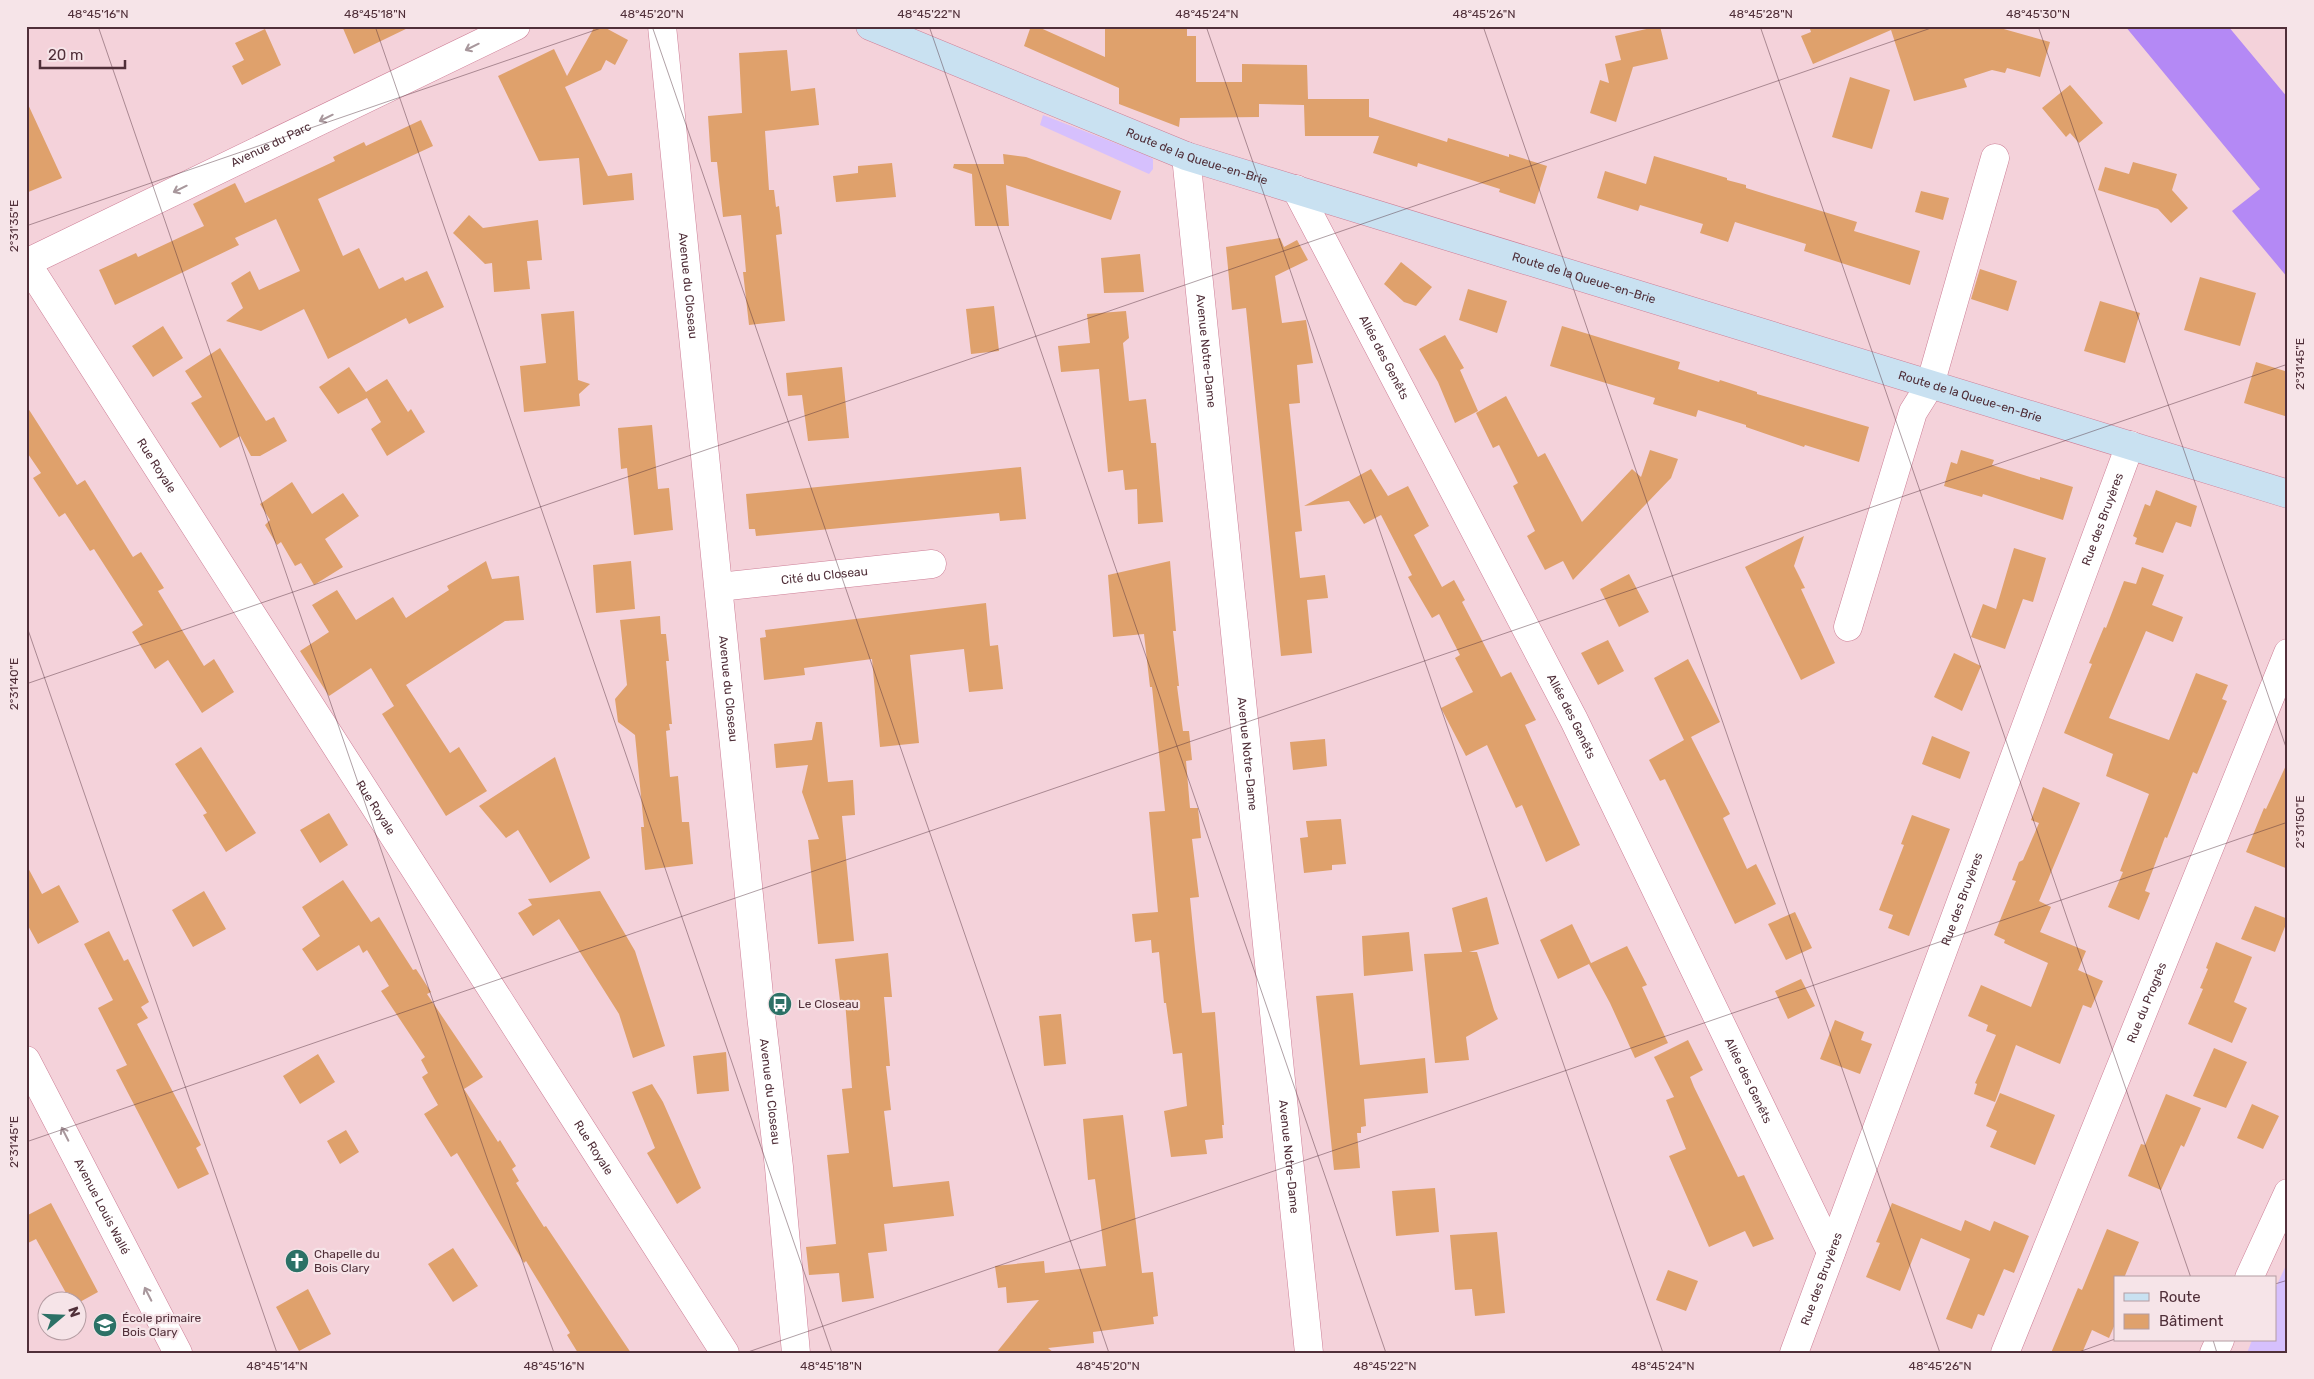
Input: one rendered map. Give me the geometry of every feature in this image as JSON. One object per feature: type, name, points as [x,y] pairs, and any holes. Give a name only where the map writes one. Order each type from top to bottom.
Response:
[{"type":"main road","name":"Route de la Queue-en-Brie","points":[[881,28],[1186,156],[2288,494]]},
{"type":"street","name":"Avenue du Parc","points":[[26,262],[516,26]]},
{"type":"street","name":"Avenue du Closeau","points":[[662,26],[761,1015],[779,1167],[796,1353]]},
{"type":"street","name":"Avenue Notre-Dame","points":[[1186,156],[1309,1353]]},
{"type":"street","points":[[1848,627],[1913,412],[1930,385],[1995,158]]},
{"type":"street","name":"Allée des Genêts","points":[[1296,189],[1574,720],[1832,1252]]},
{"type":"street","name":"Rue Royale","points":[[26,262],[725,1353]]},
{"type":"street","name":"Rue des Bruyères","points":[[1794,1353],[2130,446]]},
{"type":"street","name":"Cité du Closeau","points":[[719,587],[932,564]]},
{"type":"street","name":"Rue du Progrès","points":[[2005,1353],[2288,653]]},
{"type":"street","name":"Avenue Louis Wallé","points":[[26,1060],[178,1353]]},
{"type":"street","points":[[2250,1276],[2288,1193]]},
{"type":"shaded area","points":[[2125,26],[2228,26],[2288,98],[2288,278],[2232,211],[2260,189]]},
{"type":"shaded area","points":[[1043,115],[1146,155],[1153,159],[1153,169],[1149,174],[1040,125]]},
{"type":"shaded area","points":[[2288,1261],[2288,1353],[2247,1353],[2251,1342],[2276,1342],[2276,1287]]},
{"type":"building","points":[[342,26],[412,26],[354,54]]},
{"type":"building","points":[[595,26],[602,26],[628,40],[615,65],[606,60],[601,70],[565,87],[608,176],[632,173],[634,200],[583,205],[579,158],[539,161],[498,76],[554,49],[567,76]]},
{"type":"building","points":[[1031,26],[1036,26],[1105,57],[1105,26],[1187,26],[1187,36],[1196,36],[1196,82],[1242,82],[1242,64],[1307,65],[1308,99],[1369,99],[1369,117],[1447,142],[1448,138],[1509,157],[1509,154],[1547,166],[1535,204],[1499,192],[1500,189],[1418,163],[1417,167],[1373,153],[1379,136],[1305,136],[1304,105],[1259,104],[1259,117],[1180,118],[1179,127],[1119,104],[1119,88],[1024,46]]},
{"type":"building","points":[[1660,26],[1668,59],[1633,67],[1616,122],[1590,113],[1600,80],[1609,83],[1605,64],[1621,60],[1615,36]]},
{"type":"building","points":[[1809,26],[1993,26],[2050,42],[2040,77],[2007,68],[2005,73],[1992,70],[1964,79],[1967,87],[1914,101],[1891,30],[1813,64],[1801,36],[1811,32]]},
{"type":"building","points":[[265,29],[281,65],[242,85],[232,66],[244,60],[235,43]]},
{"type":"building","points":[[787,50],[791,91],[815,88],[819,125],[765,131],[769,190],[774,190],[776,207],[779,206],[782,234],[776,235],[785,321],[749,325],[743,272],[746,272],[741,215],[723,217],[717,162],[711,162],[708,116],[742,113],[739,53]]},
{"type":"building","points":[[1850,77],[1890,90],[1872,149],[1832,137]]},
{"type":"building","points":[[2070,85],[2103,123],[2079,143],[2070,133],[2066,137],[2042,108]]},
{"type":"building","points":[[26,100],[62,178],[26,193]]},
{"type":"building","points":[[421,120],[433,146],[318,199],[343,256],[359,248],[379,289],[403,277],[405,281],[427,271],[444,307],[409,324],[406,318],[328,359],[304,309],[261,331],[226,321],[243,308],[231,283],[250,271],[259,290],[300,271],[276,219],[235,238],[239,245],[115,305],[99,270],[136,253],[138,257],[204,226],[193,204],[235,183],[245,203],[335,161],[333,157],[364,142],[366,146]]},
{"type":"building","points":[[1003,154],[1026,157],[1121,191],[1111,220],[1006,185],[1009,226],[975,226],[972,174],[953,168],[954,164],[1004,164]]},
{"type":"building","points":[[1654,156],[1727,178],[1727,180],[1746,185],[1746,188],[1857,222],[1854,231],[1920,251],[1910,285],[1804,251],[1806,244],[1735,222],[1728,242],[1700,233],[1703,224],[1640,205],[1638,211],[1597,198],[1605,171],[1646,184]]},
{"type":"building","points":[[2133,162],[2177,174],[2172,190],[2188,208],[2171,223],[2158,209],[2098,190],[2105,167],[2129,174]]},
{"type":"building","points":[[892,163],[896,197],[836,202],[833,176],[858,173],[858,166]]},
{"type":"building","points":[[1921,191],[1949,198],[1943,220],[1915,212]]},
{"type":"building","points":[[469,215],[483,228],[538,220],[542,260],[527,261],[530,289],[494,292],[492,263],[485,264],[453,233]]},
{"type":"building","points":[[1280,238],[1284,247],[1297,240],[1308,260],[1275,276],[1282,323],[1306,320],[1313,363],[1297,365],[1300,403],[1289,404],[1302,531],[1295,532],[1300,578],[1325,575],[1328,598],[1307,600],[1312,653],[1281,656],[1246,308],[1232,310],[1226,247]]},
{"type":"building","points":[[1140,254],[1144,292],[1104,293],[1101,258]]},
{"type":"building","points":[[1401,262],[1432,287],[1416,306],[1404,302],[1384,284]]},
{"type":"building","points":[[1980,269],[2017,281],[2008,311],[1971,299]]},
{"type":"building","points":[[2200,277],[2256,293],[2240,346],[2184,330]]},
{"type":"building","points":[[1468,289],[1507,301],[1497,333],[1459,320]]},
{"type":"building","points":[[2100,301],[2140,313],[2125,363],[2084,351]]},
{"type":"building","points":[[994,306],[999,351],[971,354],[966,309]]},
{"type":"building","points":[[574,311],[578,380],[590,384],[579,394],[580,406],[524,412],[520,366],[546,363],[541,314]]},
{"type":"building","points":[[1126,311],[1129,338],[1123,343],[1129,401],[1146,399],[1151,443],[1156,443],[1163,522],[1138,524],[1137,489],[1125,490],[1123,470],[1108,472],[1099,369],[1061,372],[1058,346],[1090,343],[1087,314]]},
{"type":"building","points":[[163,326],[183,358],[153,377],[132,346]]},
{"type":"building","points":[[1562,326],[1680,362],[1678,369],[1719,382],[1720,380],[1757,392],[1757,394],[1869,427],[1859,462],[1805,445],[1804,447],[1746,427],[1746,425],[1698,410],[1696,417],[1653,404],[1655,398],[1550,366]]},
{"type":"building","points":[[1445,335],[1464,368],[1460,370],[1478,411],[1455,423],[1438,382],[1419,349]]},
{"type":"building","points":[[220,348],[266,421],[274,417],[287,441],[260,456],[251,456],[240,436],[220,448],[191,403],[202,397],[185,371]]},
{"type":"building","points":[[2256,362],[2288,372],[2288,417],[2244,403]]},
{"type":"building","points":[[349,367],[366,392],[387,379],[408,412],[411,409],[425,432],[387,456],[371,429],[381,422],[367,398],[338,414],[319,387]]},
{"type":"building","points":[[842,367],[849,438],[808,441],[802,395],[788,396],[786,373]]},
{"type":"building","points":[[1506,396],[1538,457],[1545,453],[1582,522],[1632,469],[1641,477],[1650,450],[1678,459],[1671,478],[1573,580],[1563,561],[1545,570],[1527,536],[1535,531],[1513,486],[1518,483],[1499,445],[1493,448],[1476,413]]},
{"type":"building","points":[[26,405],[77,485],[85,480],[133,557],[141,552],[164,588],[158,591],[204,666],[214,659],[234,692],[202,713],[168,660],[155,669],[132,632],[143,625],[94,549],[90,551],[65,513],[59,517],[33,478],[41,473],[26,451]]},
{"type":"building","points":[[652,425],[658,489],[669,488],[673,530],[634,535],[627,468],[621,469],[618,428]]},
{"type":"building","points":[[1961,450],[1994,460],[1992,465],[2040,480],[2040,477],[2073,487],[2063,520],[1983,494],[1982,497],[1944,486],[1951,462],[1957,464]]},
{"type":"building","points":[[1021,467],[1026,519],[1000,521],[999,513],[756,536],[755,529],[749,529],[746,494]]},
{"type":"building","points":[[1371,469],[1388,496],[1408,486],[1429,526],[1414,535],[1442,587],[1454,580],[1465,600],[1462,602],[1501,677],[1511,672],[1536,720],[1525,725],[1580,845],[1546,862],[1522,805],[1516,808],[1487,745],[1466,756],[1441,708],[1473,692],[1455,658],[1460,655],[1439,614],[1432,618],[1408,577],[1412,575],[1381,515],[1364,524],[1349,501],[1304,506]]},
{"type":"building","points":[[292,482],[312,514],[343,493],[359,516],[325,539],[343,567],[314,585],[301,563],[295,566],[281,542],[277,545],[265,525],[270,520],[260,504]]},
{"type":"building","points":[[2156,490],[2197,506],[2191,527],[2176,522],[2163,553],[2135,544],[2137,538],[2133,536],[2145,504],[2150,506]]},
{"type":"building","points":[[1804,536],[1794,566],[1805,588],[1801,589],[1835,663],[1801,680],[1745,567]]},
{"type":"building","points":[[2014,548],[2046,558],[2033,602],[2023,599],[2005,649],[1971,637],[1983,604],[1996,609]]},
{"type":"building","points":[[486,561],[492,579],[519,576],[524,620],[505,621],[406,685],[450,753],[459,747],[487,791],[446,816],[382,714],[394,706],[371,668],[329,696],[300,651],[329,632],[312,605],[337,590],[356,620],[393,597],[406,618],[449,590],[447,586]]},
{"type":"building","points":[[631,561],[635,609],[596,613],[593,565]]},
{"type":"building","points":[[1170,561],[1176,631],[1173,631],[1179,686],[1177,686],[1183,731],[1189,731],[1192,760],[1186,761],[1190,808],[1198,808],[1201,838],[1192,839],[1199,897],[1190,898],[1202,1013],[1215,1012],[1224,1125],[1222,1125],[1223,1138],[1205,1140],[1207,1154],[1171,1157],[1164,1111],[1187,1106],[1182,1053],[1173,1054],[1166,1003],[1164,1003],[1159,952],[1152,953],[1151,940],[1135,942],[1132,914],[1158,912],[1149,812],[1165,811],[1152,687],[1150,687],[1144,634],[1113,637],[1108,575]]},
{"type":"building","points":[[2142,567],[2164,575],[2152,605],[2183,617],[2173,642],[2146,631],[2109,718],[2169,740],[2196,673],[2228,685],[2222,699],[2227,701],[2197,774],[2193,772],[2167,838],[2165,837],[2145,891],[2150,893],[2139,920],[2108,907],[2123,872],[2120,871],[2149,794],[2106,776],[2113,754],[2064,733],[2092,664],[2089,663],[2104,627],[2106,628],[2124,581],[2136,584]]},
{"type":"building","points":[[1629,574],[1649,612],[1619,627],[1600,589]]},
{"type":"building","points":[[986,603],[990,646],[998,645],[1003,689],[969,692],[964,649],[910,655],[919,743],[880,747],[872,659],[804,668],[805,675],[764,680],[760,638],[766,637],[765,630]]},
{"type":"building","points":[[660,616],[661,634],[666,634],[669,661],[666,661],[672,724],[669,724],[670,730],[666,731],[670,777],[678,776],[682,822],[689,822],[693,864],[645,870],[641,827],[644,827],[635,735],[618,722],[615,699],[627,685],[620,620]]},
{"type":"building","points":[[1608,640],[1624,671],[1598,685],[1581,653]]},
{"type":"building","points":[[1954,653],[1981,666],[1962,711],[1934,697]]},
{"type":"building","points":[[1688,659],[1720,722],[1691,737],[1730,814],[1723,818],[1747,869],[1756,864],[1776,904],[1735,924],[1665,779],[1660,781],[1649,760],[1684,740],[1654,678]]},
{"type":"building","points":[[816,722],[822,722],[828,782],[853,780],[855,815],[842,816],[854,941],[818,944],[808,840],[819,839],[802,792],[808,765],[776,768],[774,744],[812,740]]},
{"type":"building","points":[[1932,736],[1970,752],[1960,779],[1922,764]]},
{"type":"building","points":[[1325,739],[1327,766],[1293,770],[1290,742]]},
{"type":"building","points":[[201,747],[256,833],[226,852],[203,815],[207,813],[175,764]]},
{"type":"building","points":[[555,757],[590,858],[550,883],[518,830],[506,838],[479,806]]},
{"type":"building","points":[[2288,761],[2288,869],[2246,852],[2264,808],[2266,809]]},
{"type":"building","points":[[2043,787],[2080,803],[2039,901],[2051,907],[2040,932],[2086,951],[2078,970],[2103,981],[2091,1008],[2083,1005],[2060,1064],[2016,1045],[1995,1102],[1974,1094],[1977,1084],[1975,1083],[1996,1035],[1986,1031],[1988,1025],[1968,1016],[1981,985],[2031,1007],[2048,963],[2004,943],[2005,940],[1994,935],[2016,881],[2012,880],[2019,862],[2023,860],[2039,823],[2031,820]]},
{"type":"building","points":[[329,813],[348,845],[320,863],[300,830]]},
{"type":"building","points":[[1912,815],[1950,829],[1909,936],[1888,928],[1893,915],[1879,910],[1904,845],[1901,844]]},
{"type":"building","points":[[1341,819],[1346,864],[1332,865],[1332,870],[1304,873],[1300,838],[1308,837],[1306,821]]},
{"type":"building","points":[[26,864],[42,894],[59,885],[79,922],[38,944],[26,922]]},
{"type":"building","points":[[343,880],[371,922],[379,917],[413,970],[416,969],[431,992],[427,994],[483,1077],[464,1089],[516,1166],[512,1169],[519,1181],[516,1183],[631,1353],[578,1353],[567,1335],[570,1333],[526,1261],[524,1263],[457,1153],[451,1157],[424,1114],[438,1105],[422,1077],[428,1073],[421,1060],[425,1057],[381,991],[389,986],[367,950],[363,953],[359,945],[317,971],[302,949],[320,936],[302,907]]},
{"type":"building","points":[[204,891],[226,929],[193,947],[172,910]]},
{"type":"building","points":[[600,891],[635,951],[665,1046],[633,1058],[619,1014],[559,919],[533,936],[518,913],[532,905],[528,899]]},
{"type":"building","points":[[1487,897],[1499,944],[1469,952],[1477,952],[1498,1019],[1466,1037],[1469,1060],[1435,1063],[1424,954],[1462,952],[1452,908]]},
{"type":"building","points":[[2255,906],[2288,919],[2275,952],[2241,939]]},
{"type":"building","points":[[1795,912],[1812,948],[1786,960],[1768,924]]},
{"type":"building","points":[[1572,924],[1591,963],[1558,979],[1540,940]]},
{"type":"building","points":[[109,931],[124,961],[128,959],[149,1002],[141,1007],[148,1018],[137,1024],[201,1145],[196,1148],[209,1174],[178,1189],[116,1070],[127,1065],[98,1008],[113,1000],[84,944]]},
{"type":"building","points":[[1409,932],[1413,971],[1364,976],[1362,936]]},
{"type":"building","points":[[2216,942],[2252,957],[2234,1002],[2247,1008],[2232,1043],[2188,1024],[2203,989],[2200,988]]},
{"type":"building","points":[[1627,946],[1647,985],[1642,987],[1668,1043],[1635,1058],[1610,1003],[1589,964]]},
{"type":"building","points":[[888,953],[892,997],[884,997],[890,1066],[886,1066],[891,1110],[884,1111],[893,1187],[949,1181],[954,1216],[884,1224],[887,1251],[868,1253],[874,1298],[842,1302],[839,1273],[809,1275],[806,1247],[836,1244],[827,1155],[849,1153],[842,1089],[852,1088],[845,1001],[840,1001],[835,959]]},
{"type":"building","points":[[1801,979],[1815,1006],[1788,1019],[1775,991]]},
{"type":"building","points":[[1353,993],[1360,1065],[1425,1058],[1428,1093],[1364,1099],[1366,1126],[1361,1127],[1361,1133],[1357,1133],[1360,1168],[1334,1170],[1316,996]]},
{"type":"building","points":[[1061,1014],[1066,1064],[1044,1066],[1039,1016]]},
{"type":"building","points":[[1835,1020],[1864,1032],[1861,1040],[1872,1044],[1860,1074],[1820,1059]]},
{"type":"building","points":[[1688,1040],[1703,1070],[1690,1077],[1694,1087],[1738,1177],[1744,1175],[1774,1239],[1753,1247],[1745,1231],[1709,1247],[1669,1156],[1686,1149],[1666,1100],[1674,1097],[1654,1057]]},
{"type":"building","points":[[2214,1048],[2247,1062],[2226,1108],[2193,1096]]},
{"type":"building","points":[[726,1052],[729,1091],[697,1094],[693,1056]]},
{"type":"building","points":[[318,1054],[335,1082],[300,1104],[283,1076]]},
{"type":"building","points":[[652,1084],[663,1102],[701,1188],[677,1204],[647,1153],[655,1148],[632,1092]]},
{"type":"building","points":[[2000,1093],[2055,1115],[2035,1165],[1990,1147],[1997,1131],[1986,1126]]},
{"type":"building","points":[[2166,1094],[2201,1108],[2184,1147],[2181,1145],[2161,1190],[2128,1176],[2141,1144],[2145,1145]]},
{"type":"building","points":[[2252,1104],[2279,1116],[2263,1149],[2237,1138]]},
{"type":"building","points":[[1123,1115],[1142,1273],[1153,1272],[1158,1316],[1153,1317],[1154,1324],[1093,1332],[1094,1343],[1048,1348],[1054,1353],[996,1353],[1039,1300],[1007,1303],[1006,1287],[998,1288],[995,1266],[1044,1261],[1045,1273],[1106,1266],[1095,1179],[1088,1180],[1083,1119]]},
{"type":"building","points":[[346,1130],[359,1152],[340,1164],[327,1141]]},
{"type":"building","points":[[1435,1188],[1439,1232],[1396,1236],[1392,1191]]},
{"type":"building","points":[[51,1203],[98,1292],[88,1298],[88,1292],[65,1292],[36,1239],[26,1244],[26,1216]]},
{"type":"building","points":[[1892,1203],[1961,1231],[1965,1220],[1990,1231],[1994,1221],[2029,1236],[2014,1273],[2004,1269],[1984,1316],[1978,1314],[1972,1329],[1946,1319],[1970,1259],[1921,1238],[1900,1291],[1866,1277],[1880,1243],[1876,1242]]},
{"type":"building","points":[[2107,1229],[2139,1242],[2125,1276],[2114,1276],[2114,1326],[2109,1338],[2092,1330],[2082,1353],[2051,1353],[2078,1288],[2082,1290]]},
{"type":"building","points":[[1497,1232],[1505,1313],[1475,1316],[1472,1289],[1455,1290],[1450,1235]]},
{"type":"building","points":[[453,1248],[478,1286],[453,1302],[428,1264]]},
{"type":"building","points":[[1668,1270],[1698,1281],[1686,1311],[1656,1300]]},
{"type":"building","points":[[308,1289],[331,1334],[299,1351],[276,1307]]},
{"type":"place","name":"Le Closeau","points":[[780,1004]]},
{"type":"place","name":"Chapelle du Bois Clary","points":[[297,1261]]},
{"type":"place","name":"École primaire Bois Clary","points":[[105,1325]]}]
